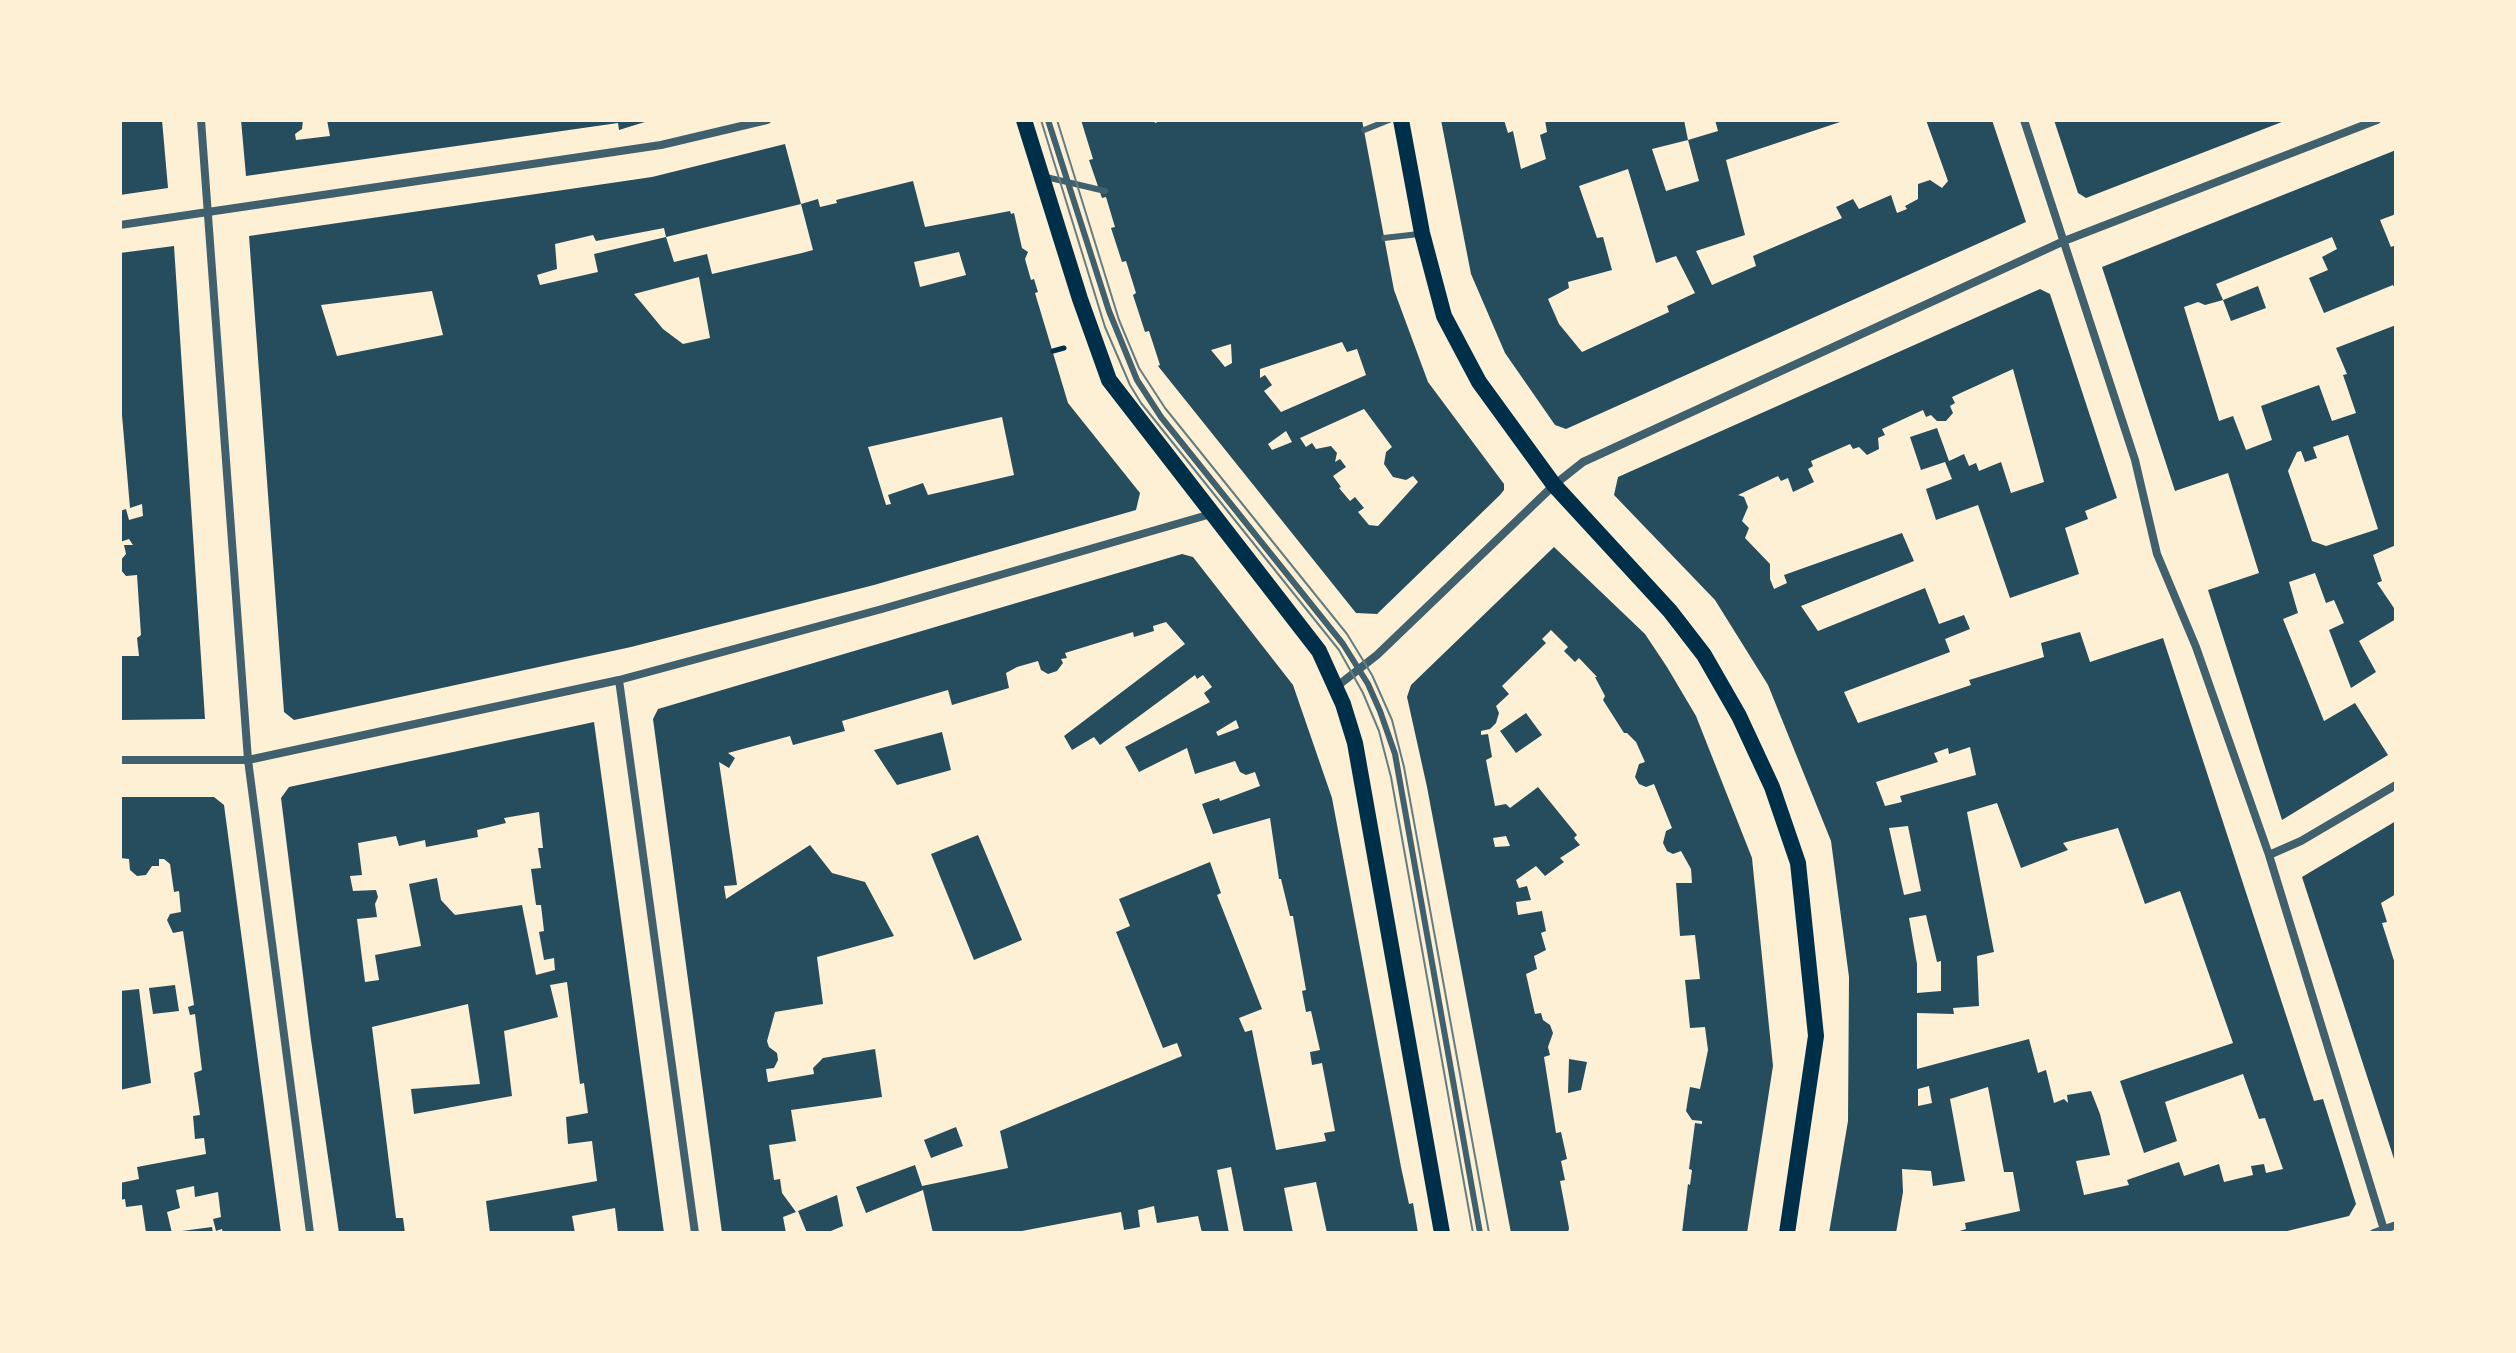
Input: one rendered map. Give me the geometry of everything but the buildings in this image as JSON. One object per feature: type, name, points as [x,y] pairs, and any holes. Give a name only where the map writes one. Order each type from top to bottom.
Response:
[{"type":"main road","points":[[1024,120],[1109,380],[1319,651],[1336,687],[1355,743],[1442,1233]]},
{"type":"main road","points":[[1401,120],[1422,233],[1444,316],[1479,382],[1554,485],[1670,611],[1704,655],[1739,716],[1772,787],[1798,863],[1816,1036],[1787,1233]]},
{"type":"street","points":[[201,120],[248,760],[310,1233]]},
{"type":"street","points":[[120,225],[661,145],[767,120]]},
{"type":"street","points":[[2024,120],[2135,460],[2157,554],[2196,647],[2269,855],[2381,1232],[2396,1225]]},
{"type":"street","points":[[1336,687],[1359,669],[1554,485],[1583,462],[2064,241],[2377,120]]},
{"type":"street","points":[[120,760],[248,760],[619,680],[896,605],[1211,514]]},
{"type":"street","points":[[619,680],[695,1233]]},
{"type":"street","points":[[2269,855],[2301,841],[2396,785]]},
{"type":"lane","points":[[1048,120],[1123,353],[1149,401],[1328,625],[1359,669],[1380,711],[1395,754],[1480,1233]]},
{"type":"lane","points":[[1364,130],[1389,120]]},
{"type":"lane","points":[[1042,176],[1105,191]]},
{"type":"lane","points":[[1384,238],[1422,233]]},
{"type":"path","points":[[1053,351],[1064,348]]},
{"type":"tram line","points":[[1041,120],[1105,327],[1130,385],[1141,403],[1339,650],[1363,693],[1379,731],[1391,777],[1473,1233]]},
{"type":"tram line","points":[[1057,120],[1119,320],[1139,368],[1165,408],[1347,634],[1372,675],[1392,720],[1404,767],[1489,1233]]}]
